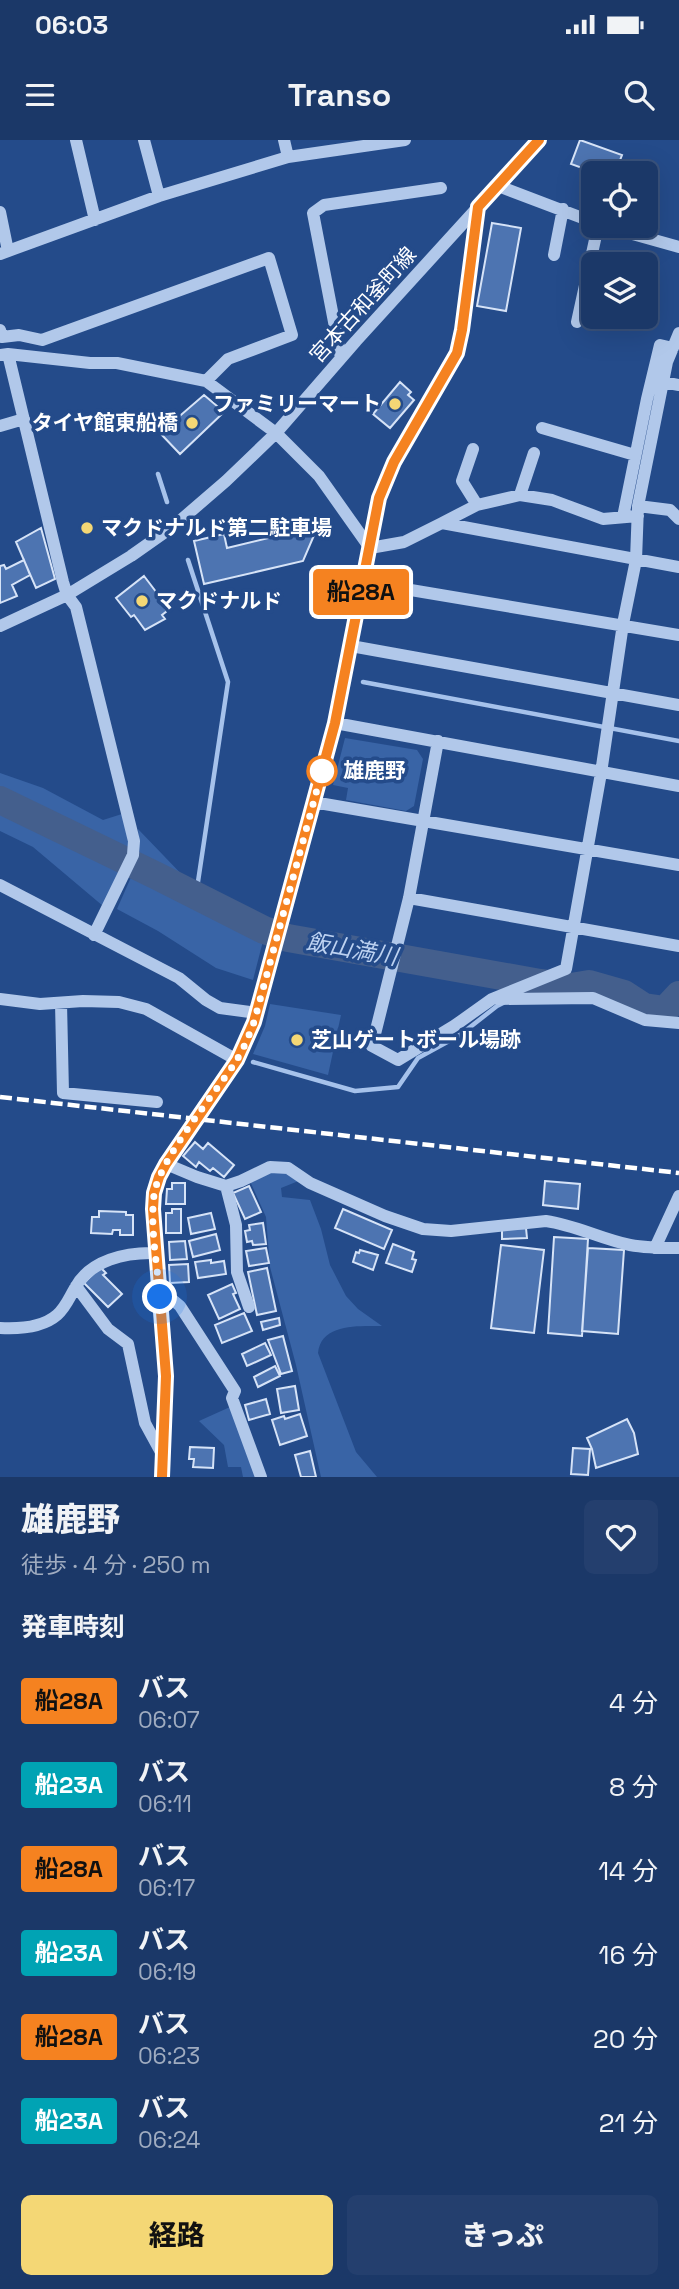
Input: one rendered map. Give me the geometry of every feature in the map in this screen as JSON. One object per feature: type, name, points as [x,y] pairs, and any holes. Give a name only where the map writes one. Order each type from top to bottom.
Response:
[{"type":"street","points":[[76,140],[95,219]]},
{"type":"street","points":[[144,140],[159,196]]},
{"type":"street","points":[[284,140],[288,157]]},
{"type":"street","points":[[0,212],[4,252],[159,196],[288,157],[405,140]]},
{"type":"street","name":"宮本古和釜町線","points":[[0,626],[66,595],[131,556],[175,525],[226,481],[276,433],[539,140]]},
{"type":"street","points":[[498,186],[581,217]]},
{"type":"street","points":[[341,358],[313,213],[324,205],[441,188]]},
{"type":"street","points":[[162,1477],[166,1376],[154,1193],[166,1164],[237,1060],[257,1013],[335,723],[379,498],[386,479],[457,353],[464,321],[478,207]]},
{"type":"street","points":[[554,255],[562,209]]},
{"type":"street","points":[[577,322],[595,238]]},
{"type":"street","points":[[647,238],[679,247]]},
{"type":"street","points":[[0,330],[2,338],[19,335],[42,340],[269,258],[292,335],[228,359],[206,381]]},
{"type":"street","points":[[438,741],[410,898],[372,1046],[398,1060],[492,999],[566,969],[636,560],[638,511],[667,362],[679,333]]},
{"type":"street","points":[[623,517],[660,345],[673,348]]},
{"type":"street","points":[[94,935],[133,855],[134,841],[76,607],[66,595],[24,419],[4,354],[90,363],[117,363],[206,381],[276,433],[319,476],[370,548]]},
{"type":"street","points":[[663,382],[679,385]]},
{"type":"street","points":[[0,426],[24,419]]},
{"type":"street","points":[[542,428],[635,456]]},
{"type":"street","points":[[473,449],[462,481],[477,505]]},
{"type":"street","points":[[520,495],[534,453]]},
{"type":"street","points":[[370,548],[404,542],[477,505],[520,495],[552,500],[603,519],[623,517],[638,511],[670,510],[679,519]]},
{"type":"street","points":[[442,523],[679,567]]},
{"type":"street","points":[[363,582],[679,635]]},
{"type":"street","points":[[351,646],[679,705]]},
{"type":"street","points":[[335,723],[679,786]]},
{"type":"street","points":[[313,802],[679,865]]},
{"type":"street","points":[[0,885],[179,978],[220,1008],[257,1013]]},
{"type":"street","points":[[410,898],[679,946]]},
{"type":"street","points":[[492,999],[593,998],[645,1020],[679,1023]]},
{"type":"street","points":[[0,999],[40,1004],[83,1000],[119,1002],[146,1009],[237,1060]]},
{"type":"street","points":[[61,1003],[63,1093],[157,1102]]},
{"type":"street","points":[[166,1164],[226,1186],[270,1167],[288,1168],[310,1183],[385,1216],[423,1229],[451,1231],[546,1221],[561,1223],[628,1244],[679,1248]]},
{"type":"street","points":[[226,1186],[236,1225],[237,1272],[249,1307]]},
{"type":"street","points":[[655,1248],[679,1196]]},
{"type":"street","points":[[0,1328],[36,1326],[56,1316],[90,1270],[103,1263],[122,1255],[156,1253]]},
{"type":"street","points":[[76,1286],[108,1329],[128,1344],[145,1423],[163,1456]]},
{"type":"street","points":[[160,1297],[180,1306],[235,1391],[232,1398],[261,1477]]},
{"type":"shaded area","points":[[345,738],[417,750],[423,759],[414,806],[406,811],[346,800],[348,788],[333,785]]},
{"type":"shaded area","points":[[0,773],[43,788],[103,820],[122,814],[130,839],[129,853],[0,791]]},
{"type":"shaded area","points":[[0,810],[121,868],[103,906],[33,847],[0,831]]},
{"type":"shaded area","points":[[138,829],[189,882],[140,857]]},
{"type":"shaded area","points":[[132,875],[263,941],[253,980],[216,968],[117,909]]},
{"type":"shaded area","name":"芝山ゲートボール場跡","points":[[270,1004],[341,1015],[328,1075],[253,1054],[265,1026]]},
{"type":"shaded area","points":[[285,1171],[301,1180],[281,1188],[282,1197],[310,1200],[330,1265],[346,1296],[358,1309],[382,1326],[342,1328],[334,1331],[326,1336],[318,1353],[356,1452],[377,1477],[321,1477],[296,1365],[270,1267],[266,1217],[250,1181],[273,1172]]},
{"type":"shaded area","points":[[230,1407],[256,1477],[243,1477],[241,1467],[228,1467],[224,1445],[199,1421]]},
{"type":"building","points":[[580,140],[622,155],[620,161],[581,161],[581,168],[571,164]]},
{"type":"building","points":[[492,223],[521,228],[506,311],[477,306]]},
{"type":"building","points":[[400,382],[411,392],[408,395],[414,400],[390,428],[373,414]]},
{"type":"building","points":[[204,395],[224,412],[180,454],[160,433]]},
{"type":"building","points":[[318,526],[303,561],[204,584],[194,541],[224,534],[227,548]]},
{"type":"building","points":[[41,528],[55,579],[36,588],[16,542]]},
{"type":"building","points":[[24,560],[30,575],[12,585],[17,596],[0,603],[0,566],[4,565],[6,569]]},
{"type":"building","points":[[144,576],[163,601],[160,602],[167,611],[162,615],[165,619],[145,630],[116,598]]},
{"type":"building","points":[[195,1142],[203,1149],[208,1143],[234,1165],[224,1177],[199,1162],[196,1167],[183,1156]]},
{"type":"building","points":[[545,1181],[580,1184],[578,1209],[543,1205]]},
{"type":"building","points":[[172,1183],[185,1183],[185,1204],[166,1204],[167,1189],[172,1189]]},
{"type":"building","points":[[249,1186],[261,1212],[245,1219],[233,1193]]},
{"type":"building","points":[[172,1209],[181,1209],[181,1233],[166,1233],[166,1213],[172,1213]]},
{"type":"building","points":[[343,1209],[392,1230],[384,1249],[335,1228]]},
{"type":"building","points":[[99,1211],[126,1212],[126,1215],[133,1215],[133,1235],[120,1235],[120,1230],[113,1230],[112,1234],[91,1233],[92,1217],[99,1217]]},
{"type":"building","points":[[211,1213],[215,1229],[191,1234],[188,1218]]},
{"type":"building","points":[[263,1223],[266,1244],[253,1245],[252,1241],[247,1242],[245,1231],[250,1230],[249,1225]]},
{"type":"building","points":[[526,1228],[527,1238],[502,1239],[502,1229]]},
{"type":"building","points":[[216,1234],[220,1250],[193,1257],[189,1241]]},
{"type":"building","points":[[554,1237],[588,1239],[582,1336],[548,1333]]},
{"type":"building","points":[[185,1241],[187,1259],[170,1260],[169,1242]]},
{"type":"building","points":[[393,1244],[414,1252],[412,1259],[416,1260],[412,1272],[386,1263]]},
{"type":"building","points":[[501,1245],[544,1250],[534,1333],[491,1328]]},
{"type":"building","points":[[266,1248],[269,1263],[249,1266],[246,1251]]},
{"type":"building","points":[[588,1248],[624,1250],[618,1334],[582,1331]]},
{"type":"building","points":[[360,1250],[378,1255],[373,1270],[353,1262],[356,1252],[359,1253]]},
{"type":"building","points":[[211,1260],[211,1263],[224,1261],[226,1274],[198,1278],[195,1262]]},
{"type":"building","points":[[188,1264],[189,1282],[170,1283],[169,1265]]},
{"type":"building","points":[[100,1267],[106,1273],[103,1275],[122,1294],[108,1307],[84,1283]]},
{"type":"building","points":[[267,1268],[276,1311],[257,1315],[248,1272]]},
{"type":"building","points":[[232,1284],[240,1309],[219,1319],[208,1295]]},
{"type":"building","points":[[244,1313],[252,1331],[222,1343],[215,1325]]},
{"type":"building","points":[[279,1318],[280,1325],[263,1330],[261,1322]]},
{"type":"building","points":[[283,1336],[292,1371],[281,1374],[268,1340]]},
{"type":"building","points":[[265,1343],[271,1355],[247,1366],[242,1354]]},
{"type":"building","points":[[275,1366],[280,1376],[258,1387],[254,1377]]},
{"type":"building","points":[[295,1386],[299,1410],[281,1413],[277,1389]]},
{"type":"building","points":[[266,1399],[270,1414],[249,1420],[245,1405]]},
{"type":"building","points":[[300,1414],[307,1436],[280,1445],[272,1420]]},
{"type":"building","points":[[627,1419],[634,1433],[638,1454],[596,1468],[587,1438]]},
{"type":"building","points":[[190,1447],[214,1448],[213,1468],[193,1467],[194,1459],[189,1459]]},
{"type":"building","points":[[573,1448],[590,1449],[588,1475],[571,1474]]},
{"type":"building","points":[[310,1451],[316,1477],[301,1477],[295,1455]]},
{"type":"waterway","points":[[158,474],[167,502]]},
{"type":"waterway","points":[[188,560],[228,682],[196,895]]},
{"type":"waterway","points":[[363,682],[679,741]]},
{"type":"waterway","name":"飯山満川","points":[[0,800],[264,930],[288,938],[540,983],[571,987],[589,984],[624,994],[644,1007],[665,1010],[679,995]]},
{"type":"waterway","points":[[524,994],[549,984]]},
{"type":"waterway","points":[[253,1062],[355,1091],[398,1087],[418,1058],[460,1035],[503,1003]]},
{"type":"railway","points":[[0,1097],[679,1173]]},
{"type":"bus line","name":"船28A","points":[[162,1477],[166,1376],[154,1193],[166,1164],[237,1060],[254,1022],[335,723],[379,498],[394,462],[457,353],[478,207],[539,140]]},
{"type":"place","name":"ファミリーマート","points":[[395,404]]},
{"type":"place","name":"タイヤ館東船橋","points":[[192,423]]},
{"type":"place","name":"マクドナルド第二駐車場","points":[[87,528]]},
{"type":"place","name":"マクドナルド","points":[[142,601]]},
{"type":"place","name":"雄鹿野","points":[[322,771]]},
{"type":"place","name":"芝山ゲートボール場跡","points":[[297,1040]]},
{"type":"route","points":[[160,1297],[154,1193],[166,1164],[237,1060],[254,1022],[322,771]]}]
